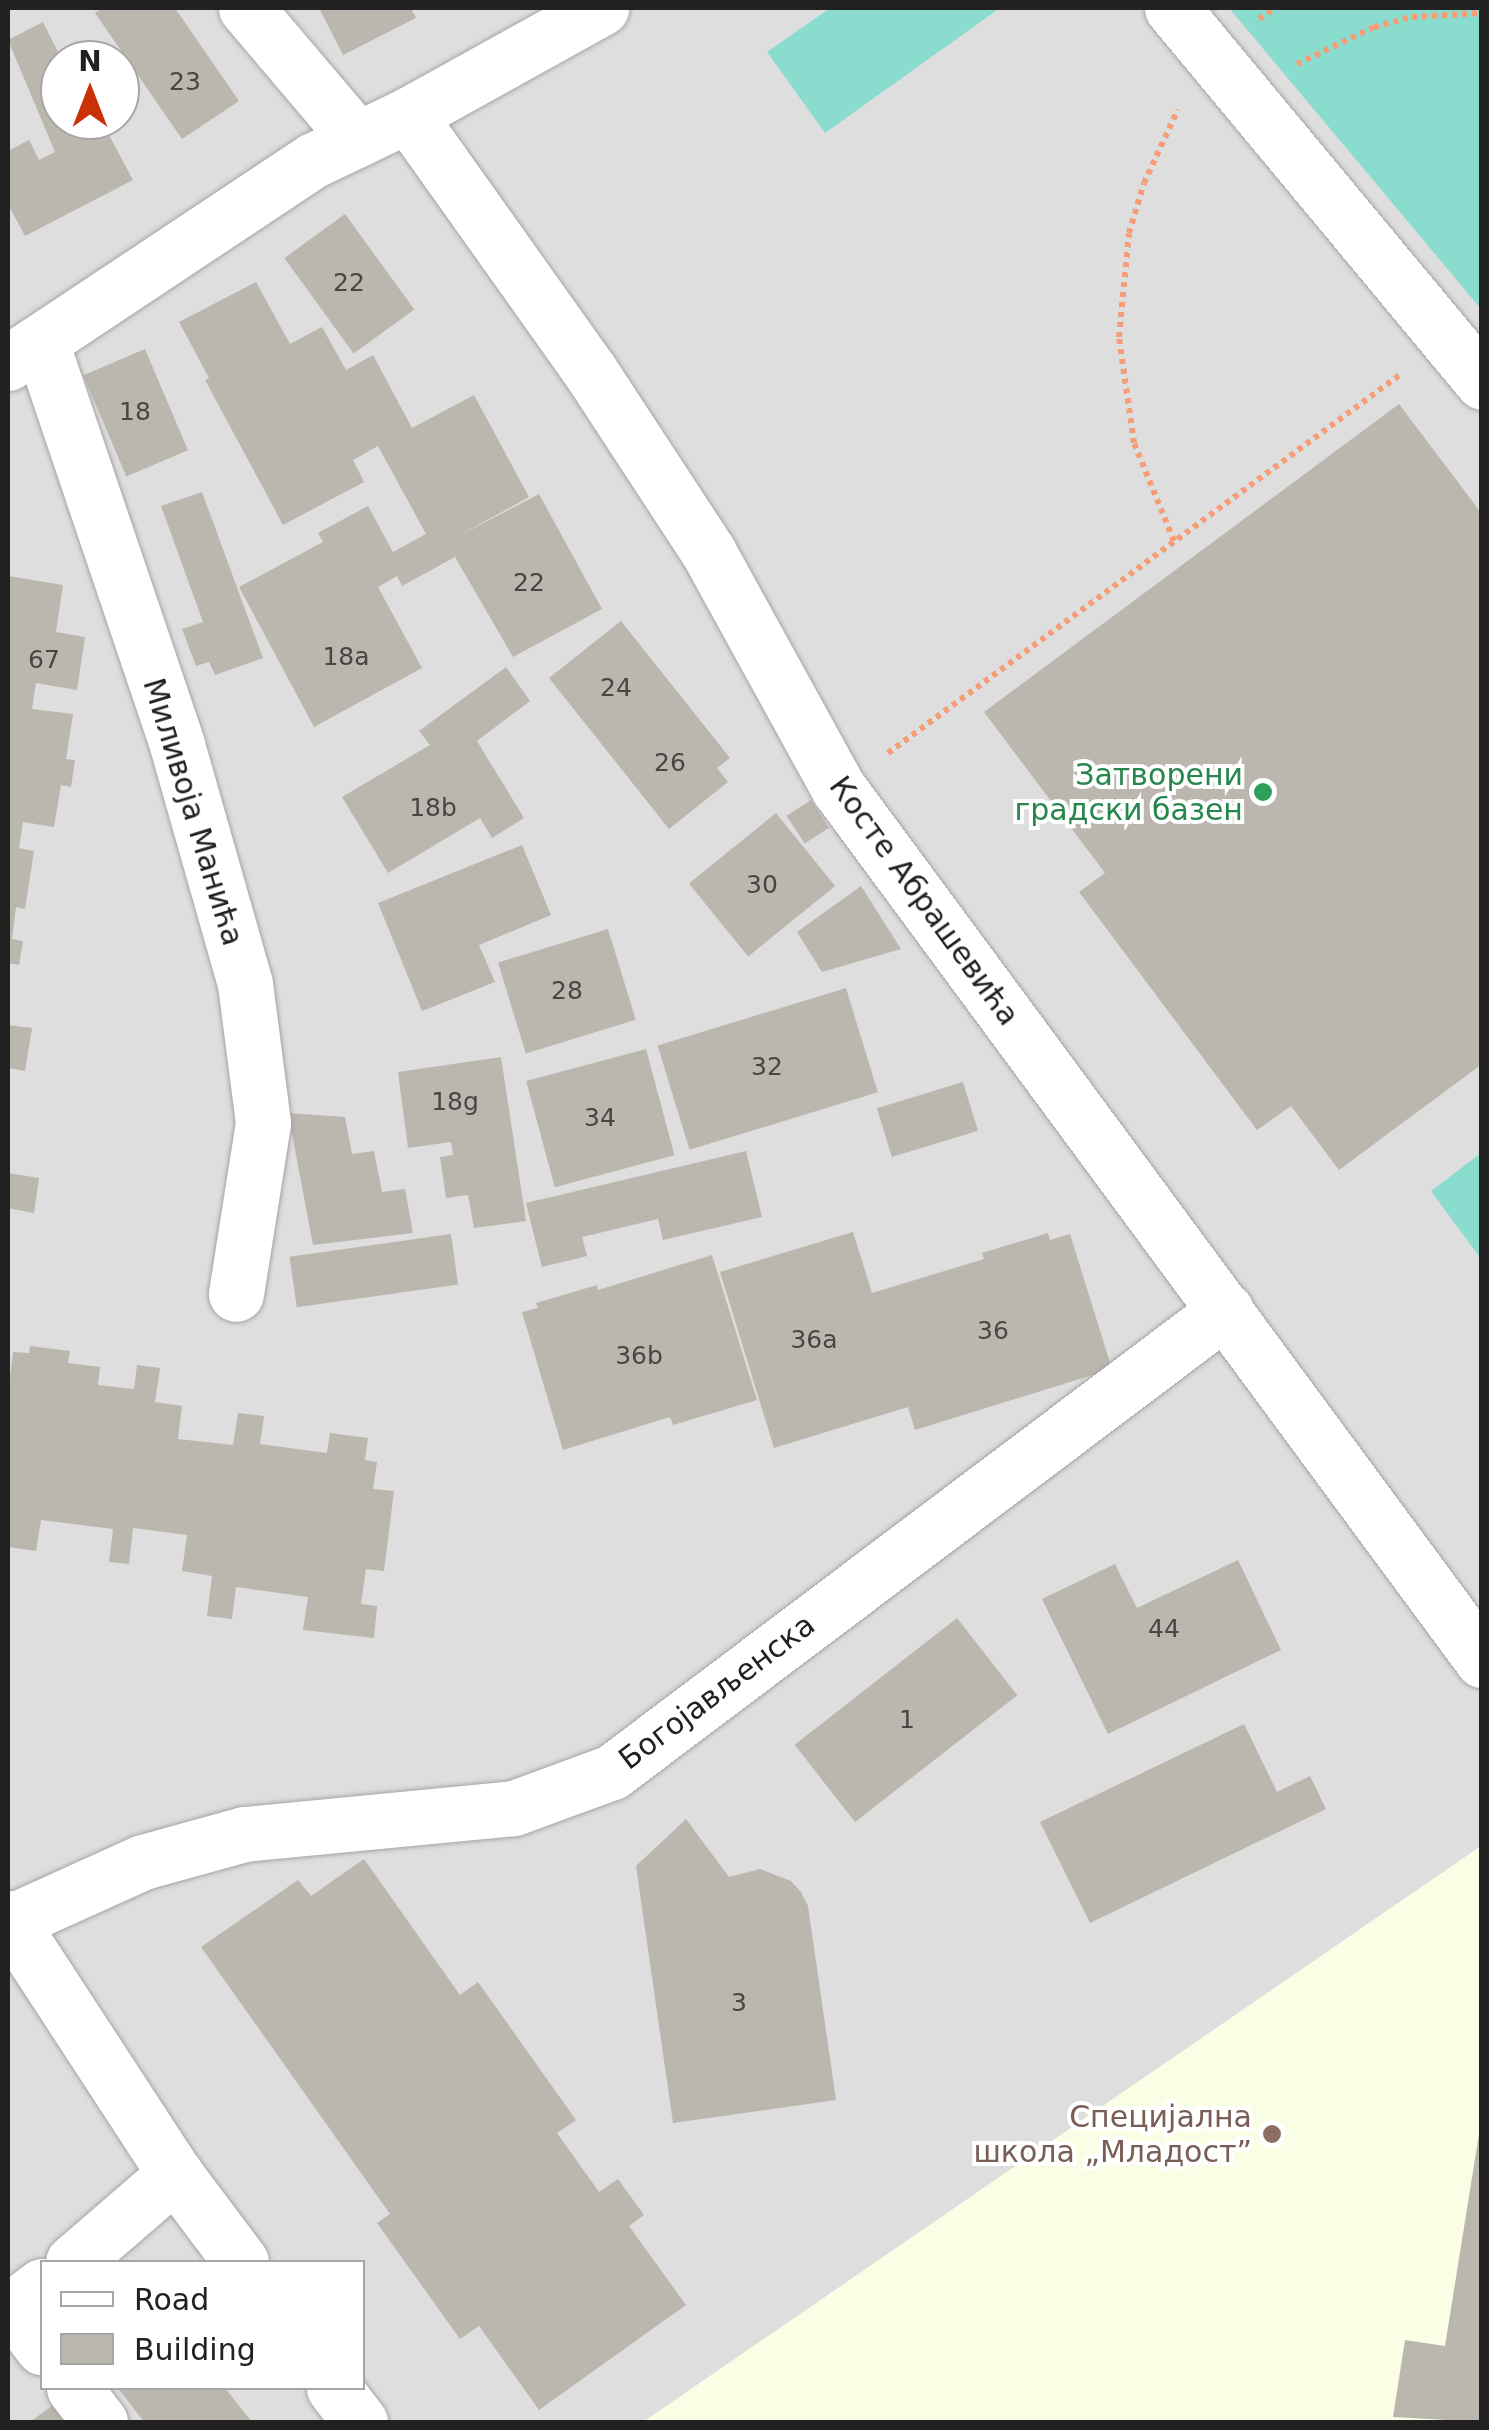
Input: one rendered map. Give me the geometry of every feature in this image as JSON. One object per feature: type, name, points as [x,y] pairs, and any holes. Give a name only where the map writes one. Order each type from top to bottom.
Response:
[{"type":"street","points":[[246,8],[357,139]]},
{"type":"street","name":"Миливоја Манића","points":[[21,354],[314,160],[408,114],[601,8]]},
{"type":"street","points":[[1172,8],[1482,382]]},
{"type":"street","name":"Косте Абрашевића","points":[[408,114],[590,371],[709,553],[839,789],[1482,1660]]},
{"type":"street","name":"Миливоја Манића","points":[[21,354],[49,366],[177,744],[245,984],[263,1122],[236,1294]]},
{"type":"street","name":"Богојављенска","points":[[9,1920],[142,1862],[244,1834],[514,1808],[612,1772],[1226,1310]]},
{"type":"street","points":[[9,1920],[175,2174],[240,2260]]},
{"type":"street","points":[[75,2260],[175,2174]]},
{"type":"street","points":[[76,2390],[100,2422]]},
{"type":"street","points":[[336,2390],[360,2422]]},
{"type":"path","points":[[1254,22],[1275,8]]},
{"type":"path","points":[[1292,67],[1336,42],[1374,27],[1412,17],[1482,13]]},
{"type":"path","points":[[1174,541],[1134,443],[1119,337],[1129,233],[1144,184],[1180,106]]},
{"type":"path","points":[[839,789],[1416,362]]},
{"type":"shaded area","points":[[8,8],[1481,8],[1481,2422],[8,2422]]},
{"type":"shaded area","points":[[830,8],[1000,8],[825,133],[767,52]]},
{"type":"shaded area","points":[[1229,8],[1481,8],[1481,309]]},
{"type":"shaded area","points":[[1481,1153],[1481,1259],[1431,1191]]},
{"type":"shaded area","name":"Специјална школа „Младост”","points":[[1481,1846],[1481,2422],[643,2422]]},
{"type":"building","points":[[103,8],[175,8],[239,101],[182,139],[140,78],[140,40],[114,40],[95,13]]},
{"type":"building","points":[[319,8],[411,8],[416,18],[343,55]]},
{"type":"building","points":[[43,22],[52,40],[40,40],[40,116],[8,40]]},
{"type":"building","points":[[29,140],[39,160],[55,152],[50,140],[112,140],[133,180],[25,236],[8,204],[8,151]]},
{"type":"building","points":[[345,214],[414,309],[354,354],[284,258]]},
{"type":"building","points":[[256,282],[290,344],[322,327],[346,370],[373,355],[412,428],[474,395],[529,497],[455,538],[539,494],[602,609],[513,657],[455,557],[402,586],[397,576],[378,587],[422,668],[314,727],[239,587],[323,542],[318,533],[368,506],[393,552],[426,534],[378,446],[353,460],[364,482],[283,525],[205,380],[209,378],[179,322]]},
{"type":"building","points":[[145,349],[188,450],[126,476],[83,375]]},
{"type":"building","name":"Затворени градски базен","points":[[1399,404],[1482,514],[1482,1064],[1339,1170],[1291,1106],[1257,1130],[1079,892],[1105,873],[984,712]]},
{"type":"building","points":[[202,492],[263,658],[215,675],[209,662],[196,666],[182,629],[203,622],[161,506]]},
{"type":"building","points":[[8,576],[63,585],[56,632],[85,637],[77,690],[36,683],[32,709],[73,714],[66,759],[75,760],[71,787],[61,785],[54,827],[23,822],[19,848],[34,851],[25,909],[16,907],[12,939],[23,941],[19,965],[8,963]]},
{"type":"building","points":[[621,621],[730,758],[717,768],[728,782],[669,829],[549,678]]},
{"type":"building","points":[[506,667],[530,701],[477,741],[524,818],[492,838],[480,818],[388,873],[342,797],[430,745],[419,731]]},
{"type":"building","points":[[811,800],[829,828],[805,843],[787,816]]},
{"type":"building","points":[[776,813],[835,886],[748,957],[689,883]]},
{"type":"building","points":[[522,845],[551,915],[479,945],[495,982],[422,1011],[378,903]]},
{"type":"building","points":[[861,886],[901,949],[822,972],[797,932]]},
{"type":"building","points":[[608,929],[636,1020],[526,1053],[498,963]]},
{"type":"building","points":[[846,988],[878,1092],[689,1150],[658,1046]]},
{"type":"building","points":[[8,1025],[32,1028],[25,1071],[8,1068]]},
{"type":"building","points":[[646,1049],[674,1155],[555,1187],[526,1081]]},
{"type":"building","points":[[501,1057],[526,1221],[474,1228],[468,1195],[446,1198],[440,1157],[453,1155],[451,1142],[408,1148],[398,1072]]},
{"type":"building","points":[[963,1082],[978,1131],[892,1157],[877,1108]]},
{"type":"building","points":[[288,1113],[345,1117],[352,1154],[374,1151],[382,1192],[405,1189],[413,1233],[313,1245]]},
{"type":"building","points":[[746,1151],[762,1217],[663,1240],[658,1219],[582,1237],[587,1256],[542,1267],[526,1203]]},
{"type":"building","points":[[8,1173],[39,1178],[34,1213],[8,1208]]},
{"type":"building","points":[[853,1232],[872,1293],[984,1259],[982,1253],[1048,1233],[1050,1240],[1070,1234],[1112,1369],[915,1430],[908,1407],[774,1448],[720,1272]]},
{"type":"building","points":[[451,1234],[458,1285],[297,1307],[290,1257]]},
{"type":"building","points":[[712,1255],[757,1400],[673,1425],[670,1417],[563,1450],[522,1312],[538,1308],[536,1303],[597,1285],[598,1290]]},
{"type":"building","points":[[30,1346],[70,1351],[68,1363],[100,1367],[98,1385],[134,1389],[137,1365],[160,1368],[155,1402],[182,1406],[178,1439],[233,1445],[238,1413],[264,1416],[260,1444],[327,1453],[330,1433],[368,1438],[365,1460],[377,1462],[373,1489],[394,1491],[384,1571],[366,1569],[361,1604],[377,1606],[374,1638],[303,1630],[308,1597],[236,1587],[232,1619],[207,1616],[212,1576],[182,1571],[187,1535],[133,1528],[129,1564],[109,1562],[113,1529],[41,1520],[36,1551],[8,1547],[8,1395],[13,1352],[29,1353]]},
{"type":"building","points":[[1238,1560],[1281,1650],[1108,1734],[1042,1599],[1115,1564],[1137,1608]]},
{"type":"building","points":[[957,1618],[1017,1695],[855,1822],[795,1745]]},
{"type":"building","points":[[1244,1724],[1277,1792],[1310,1776],[1326,1809],[1090,1923],[1040,1822]]},
{"type":"building","points":[[686,1819],[729,1877],[760,1869],[791,1881],[801,1892],[808,1906],[836,2100],[673,2123],[636,1866]]},
{"type":"building","points":[[364,1859],[460,1995],[478,1982],[576,2120],[557,2133],[599,2192],[618,2179],[644,2215],[629,2226],[686,2305],[539,2410],[479,2326],[460,2339],[377,2223],[390,2214],[201,1947],[298,1880],[311,1896]]},
{"type":"building","points":[[1479,2134],[1482,2422],[1393,2417],[1405,2340],[1445,2346]]},
{"type":"building","points":[[120,2390],[227,2390],[252,2422],[144,2422]]},
{"type":"building","points":[[53,2405],[67,2422],[30,2422]]},
{"type":"place","name":"Затворени градски базен","points":[[1263,792]]},
{"type":"place","name":"Специјална школа „Младост”","points":[[1272,2134]]}]
